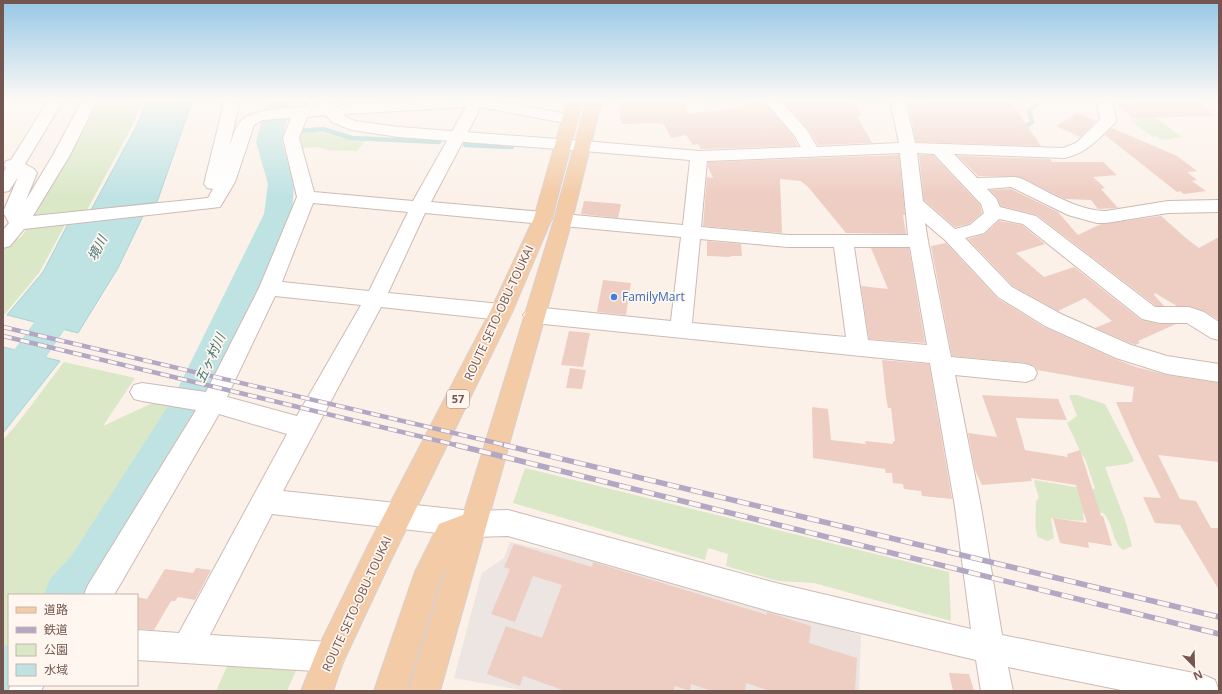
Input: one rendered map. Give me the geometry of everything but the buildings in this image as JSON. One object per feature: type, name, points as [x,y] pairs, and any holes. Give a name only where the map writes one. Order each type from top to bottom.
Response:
[{"type":"main road","name":"ROUTE SETO-OBU-TOUKAI","points":[[573,131],[573,146]]},
{"type":"main road","name":"ROUTE SETO-OBU-TOUKAI","points":[[424,691],[534,315],[553,219],[573,146],[580,131]]},
{"type":"main road","name":"ROUTE SETO-OBU-TOUKAI","points":[[317,691],[330,657],[399,515],[501,312],[553,219]]},
{"type":"main road","points":[[390,691],[429,572],[449,533],[472,524]]},
{"type":"street","points":[[3,187],[10,164],[34,131]]},
{"type":"street","points":[[3,242],[19,224],[67,148],[75,131]]},
{"type":"street","points":[[214,203],[212,190],[226,131]]},
{"type":"street","points":[[214,203],[226,182],[243,131]]},
{"type":"street","points":[[99,594],[212,403],[269,288],[306,197],[291,138],[293,131]]},
{"type":"street","points":[[395,131],[699,156],[908,148],[1065,152],[1082,146],[1097,131]]},
{"type":"street","points":[[187,649],[303,428],[375,299],[419,207],[461,131]]},
{"type":"street","points":[[800,131],[812,151]]},
{"type":"street","points":[[904,131],[908,148],[918,241],[968,507],[989,648],[997,691]]},
{"type":"street","points":[[939,149],[990,202],[993,214],[977,229],[952,236]]},
{"type":"street","points":[[681,330],[699,156]]},
{"type":"street","points":[[10,164],[28,173],[12,212],[19,224]]},
{"type":"street","points":[[974,184],[1014,182],[1074,211],[1097,217],[1106,217],[1168,207],[1219,206]]},
{"type":"street","points":[[306,197],[788,241],[918,241]]},
{"type":"street","points":[[19,224],[214,203]]},
{"type":"street","points":[[914,203],[952,236],[1004,292],[1053,320],[1124,352],[1167,365],[1219,373]]},
{"type":"street","points":[[992,211],[1029,220],[1149,314],[1159,317],[1184,314],[1192,315],[1219,332]]},
{"type":"street","points":[[843,241],[858,347]]},
{"type":"street","points":[[269,288],[501,312]]},
{"type":"street","points":[[534,315],[858,347],[1026,372]]},
{"type":"street","points":[[142,392],[212,403],[303,428]]},
{"type":"street","points":[[265,501],[472,524],[508,523],[776,598],[989,648],[1204,691]]},
{"type":"street","points":[[138,645],[330,657]]},
{"type":"shaded area","points":[[510,542],[550,551],[599,558],[861,635],[859,691],[526,691],[454,678],[482,573],[504,558]]},
{"type":"green space","points":[[129,131],[86,212],[33,218],[83,132]]},
{"type":"green space","points":[[318,131],[365,141],[357,151],[327,150],[313,147],[299,149],[297,134]]},
{"type":"green space","points":[[1145,131],[1174,131],[1182,137],[1161,140],[1156,136],[1153,137]]},
{"type":"green space","points":[[66,223],[39,273],[5,314],[3,314],[3,247],[21,237],[29,226]]},
{"type":"green space","points":[[64,362],[135,378],[103,426],[159,400],[174,401],[80,569],[57,594],[8,594],[8,649],[3,657],[3,440]]},
{"type":"green space","points":[[1069,395],[1077,395],[1105,404],[1134,461],[1127,464],[1105,467],[1126,523],[1132,546],[1123,550],[1119,546],[1109,521],[1103,513],[1085,512],[1083,514],[1084,520],[1082,521],[1051,518],[1054,538],[1048,541],[1038,537],[1036,525],[1036,501],[1039,498],[1034,482],[1035,480],[1092,490],[1095,488],[1085,459],[1067,423],[1077,416]]},
{"type":"green space","points":[[525,468],[949,572],[951,621],[814,583],[778,581],[726,566],[728,554],[708,548],[705,560],[513,503]]},
{"type":"green space","points":[[230,660],[298,666],[287,691],[216,691]]},
{"type":"water","points":[[134,131],[182,131],[157,202],[91,210]]},
{"type":"water","points":[[144,214],[118,268],[78,333],[7,315],[43,272],[69,222]]},
{"type":"water","points":[[3,347],[60,361],[3,433]]},
{"type":"waterway","name":"五ヶ村川","points":[[67,594],[87,570],[185,410],[278,214],[281,184],[269,142],[271,131]]},
{"type":"waterway","points":[[331,131],[352,138],[439,142]]},
{"type":"waterway","points":[[465,145],[512,147]]},
{"type":"waterway","name":"境川","points":[[3,386],[23,364],[76,288]]},
{"type":"waterway","name":"五ヶ村川","points":[[3,679],[8,670]]},
{"type":"railway","points":[[3,327],[509,446]]},
{"type":"railway","points":[[3,336],[460,446]]},
{"type":"railway","points":[[456,445],[1219,634]]},
{"type":"railway","points":[[504,445],[1219,617]]},
{"type":"place","name":"FamilyMart","points":[[614,297]]}]
